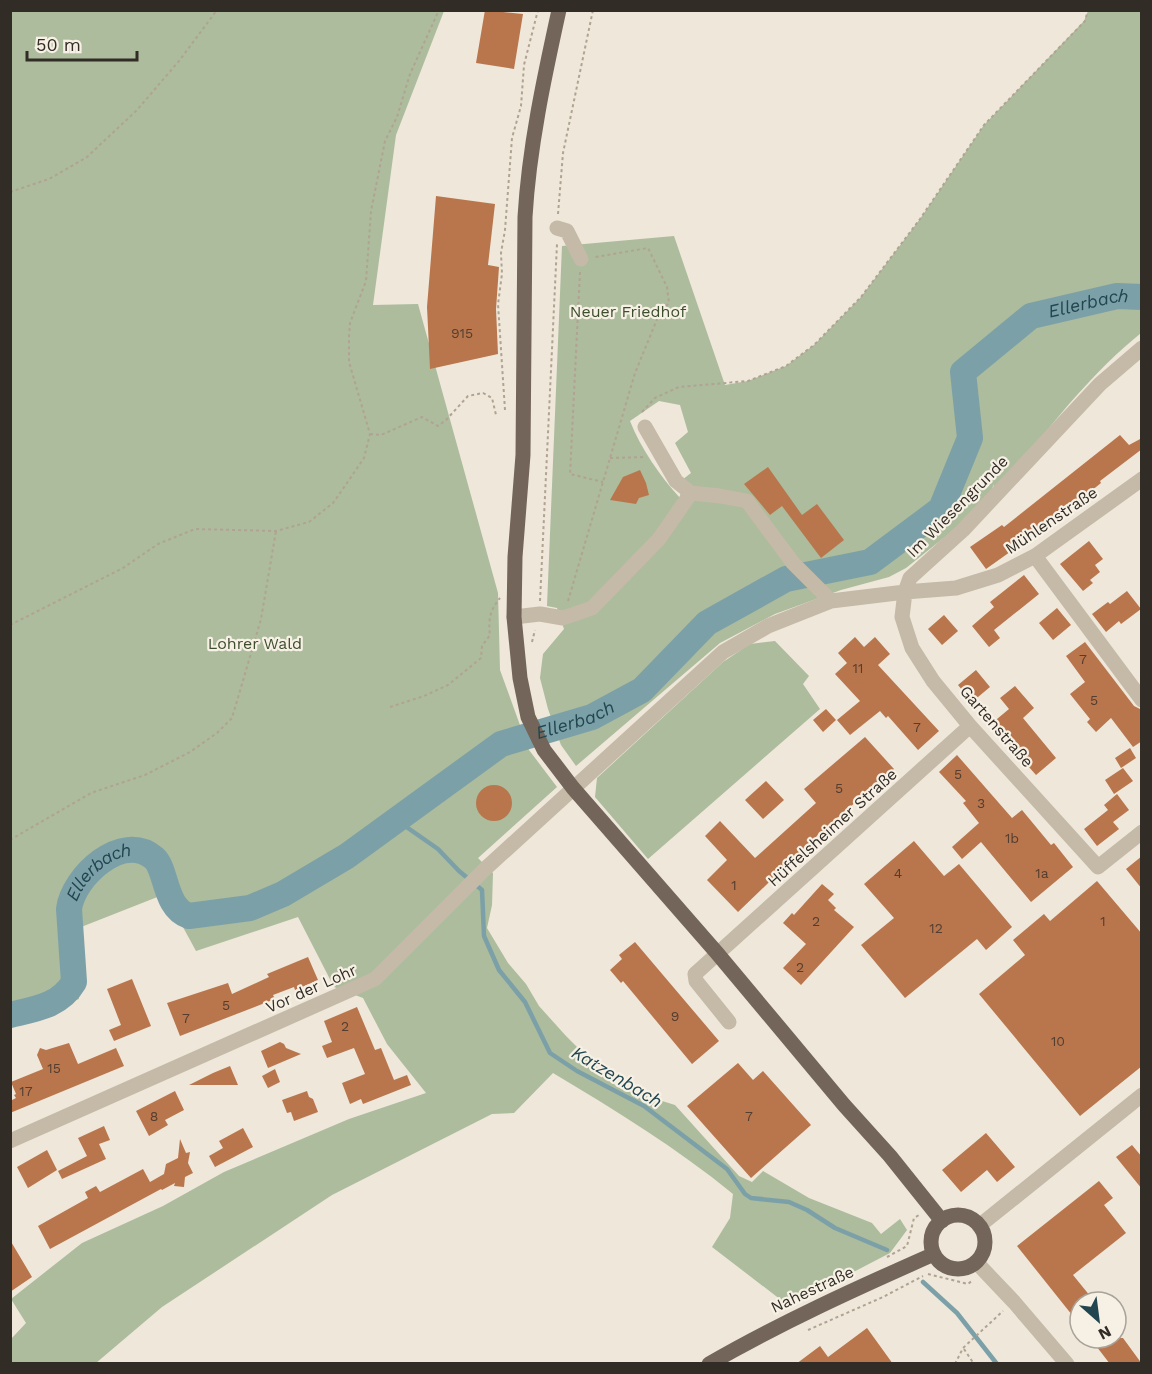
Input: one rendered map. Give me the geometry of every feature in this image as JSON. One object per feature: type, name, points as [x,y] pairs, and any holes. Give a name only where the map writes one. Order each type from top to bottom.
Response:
[{"type":"main road","points":[[559,10],[538,114],[527,185],[525,217],[523,455],[514,580],[514,616],[520,678],[528,717],[544,750],[573,788],[890,1156],[942,1221]]},
{"type":"main road","points":[[957,1215],[966,1216],[980,1226],[984,1249],[980,1266],[953,1268],[939,1261],[934,1254],[932,1236],[942,1221],[957,1215]]},
{"type":"main road","name":"Nahestraße","points":[[709,1364],[777,1326],[934,1254]]},
{"type":"street","points":[[557,228],[567,231],[581,259]]},
{"type":"street","name":"Im Wiesengrunde","points":[[905,592],[910,578],[963,530],[1100,384],[1142,348]]},
{"type":"street","points":[[645,427],[676,482],[691,494],[747,501],[793,563],[831,602]]},
{"type":"street","name":"Mühlenstraße","points":[[905,592],[956,588],[998,576],[1035,556],[1142,479]]},
{"type":"street","points":[[514,616],[540,614],[562,618],[592,608],[659,539],[691,494]]},
{"type":"street","points":[[1035,556],[1142,700]]},
{"type":"street","points":[[573,788],[723,652],[768,626],[831,602],[905,592]]},
{"type":"street","name":"Gartenstraße","points":[[905,592],[902,617],[912,648],[933,681],[970,726],[1098,867],[1142,832]]},
{"type":"street","name":"Hüffelsheimer Straße","points":[[729,1022],[694,978],[695,974],[839,847],[970,726]]},
{"type":"street","name":"Vor der Lohr","points":[[10,1141],[375,979],[452,900],[573,788]]},
{"type":"street","points":[[980,1226],[1142,1095]]},
{"type":"street","points":[[980,1266],[1067,1364]]},
{"type":"path","points":[[10,192],[49,179],[87,157],[137,110],[179,61],[217,10]]},
{"type":"path","points":[[10,625],[123,568],[158,544],[195,529],[276,531],[309,522],[333,503],[364,458],[370,434],[349,363],[350,323],[366,281],[371,211],[385,141],[397,117],[410,74],[440,10]]},
{"type":"path","points":[[531,644],[540,614],[557,228],[563,153],[593,10]]},
{"type":"path","points":[[645,427],[641,413],[655,398],[679,387],[748,381],[786,366],[814,345],[861,297],[920,219],[984,125],[1084,21],[1088,10]]},
{"type":"path","points":[[562,618],[603,482],[635,373],[660,312],[669,303],[667,287],[648,248],[581,259],[570,474],[603,482]]},
{"type":"path","points":[[370,434],[381,435],[422,417],[438,426],[468,396],[483,393],[492,398],[496,414]]},
{"type":"path","points":[[610,458],[649,457]]},
{"type":"path","points":[[10,840],[92,793],[145,775],[190,752],[217,733],[232,718],[261,619],[276,531]]},
{"type":"path","points":[[390,707],[448,685],[481,658],[482,646],[490,635],[488,621],[493,606],[514,580]]},
{"type":"path","points":[[801,1333],[883,1297],[929,1273],[968,1284],[980,1266]]},
{"type":"path","points":[[955,1364],[963,1348],[1014,1302]]},
{"type":"path","points":[[963,1348],[974,1364]]},
{"type":"green space","name":"Lohrer Wald","points":[[11,11],[444,11],[396,135],[373,305],[418,304],[498,593],[500,670],[529,750],[557,787],[478,858],[493,873],[492,905],[487,928],[508,963],[526,984],[539,1006],[617,1087],[675,1105],[739,1176],[752,1182],[763,1171],[809,1198],[872,1223],[881,1234],[900,1219],[907,1230],[890,1253],[840,1279],[785,1303],[712,1247],[730,1218],[733,1194],[668,1145],[553,1073],[514,1113],[492,1114],[332,1195],[162,1307],[96,1363],[11,1363],[11,1339],[26,1323],[11,1299],[82,1243],[163,1206],[224,1172],[349,1119],[426,1093],[387,1044],[363,998],[334,987],[298,917],[196,951],[165,894],[71,931],[79,999],[11,1024]]},
{"type":"green space","name":"Neuer Friedhof","points":[[1088,11],[1141,11],[1141,333],[1080,391],[992,500],[994,484],[985,505],[906,568],[889,577],[841,590],[775,614],[720,643],[576,766],[561,745],[540,678],[543,654],[564,629],[557,608],[547,606],[562,246],[674,236],[725,385],[748,381],[786,366],[814,345],[861,297],[920,219],[984,125],[1084,21]],"holes":[[[659,401],[680,405],[688,432],[675,443],[691,473],[682,480],[680,498],[652,462],[630,421]]]},
{"type":"green space","points":[[775,641],[809,676],[803,684],[820,709],[648,859],[595,797],[597,778],[723,662],[750,644]]},
{"type":"building","points":[[485,10],[523,14],[514,69],[476,63]]},
{"type":"building","points":[[436,196],[495,204],[488,265],[499,267],[496,309],[498,354],[430,369],[427,307]]},
{"type":"building","points":[[1120,435],[1129,445],[1142,438],[1142,449],[1055,520],[986,569],[970,547],[1002,525],[1004,527]]},
{"type":"building","points":[[768,467],[802,515],[817,504],[844,540],[821,558],[782,506],[770,515],[744,484]]},
{"type":"building","points":[[640,470],[649,495],[639,498],[636,504],[610,500],[623,477]]},
{"type":"building","points":[[1089,541],[1103,559],[1095,565],[1100,572],[1090,580],[1093,583],[1083,591],[1060,564]]},
{"type":"building","points":[[1024,575],[1039,594],[994,630],[1000,638],[989,647],[972,626],[994,607],[990,602]]},
{"type":"building","points":[[1127,591],[1141,609],[1121,624],[1119,621],[1106,632],[1092,614]]},
{"type":"building","points":[[1057,608],[1071,625],[1053,640],[1039,623]]},
{"type":"building","points":[[944,615],[958,631],[942,645],[928,629]]},
{"type":"building","points":[[855,637],[864,647],[875,637],[890,654],[878,665],[939,731],[918,750],[888,716],[886,718],[880,711],[850,735],[837,720],[860,701],[835,674],[847,663],[838,653]]},
{"type":"building","points":[[1085,642],[1134,706],[1142,710],[1142,741],[1133,747],[1111,718],[1096,732],[1087,722],[1090,719],[1070,694],[1085,682],[1066,656]]},
{"type":"building","points":[[976,670],[990,687],[972,702],[958,685]]},
{"type":"building","points":[[1015,686],[1034,708],[1023,718],[1056,758],[1036,775],[991,724],[1009,709],[1000,698]]},
{"type":"building","points":[[826,709],[836,720],[823,732],[813,720]]},
{"type":"building","points":[[865,737],[894,769],[820,833],[738,912],[707,880],[727,860],[705,836],[720,821],[755,858],[816,803],[804,789]]},
{"type":"building","points":[[1130,748],[1136,758],[1121,768],[1115,758]]},
{"type":"building","points":[[957,755],[1012,818],[1022,810],[1051,845],[1054,843],[1073,867],[1031,902],[981,842],[962,859],[952,847],[979,823],[963,803],[966,801],[939,772]]},
{"type":"building","points":[[1123,768],[1133,781],[1114,794],[1105,780]]},
{"type":"building","points":[[766,781],[784,800],[763,819],[745,800]]},
{"type":"building","points":[[494,785],[507,790],[512,803],[507,816],[494,821],[481,816],[476,803],[481,790]]},
{"type":"building","points":[[1117,794],[1129,810],[1113,822],[1119,829],[1097,846],[1084,829],[1108,810],[1104,805]]},
{"type":"building","points":[[914,841],[944,876],[959,864],[1012,927],[986,950],[977,939],[905,998],[861,945],[894,918],[864,884]]},
{"type":"building","points":[[1142,856],[1142,889],[1126,869]]},
{"type":"building","points":[[1097,881],[1142,934],[1142,1066],[1080,1116],[979,994],[1025,955],[1013,940],[1044,914],[1050,921]]},
{"type":"building","points":[[822,884],[834,894],[828,900],[836,908],[834,910],[854,927],[801,985],[783,968],[806,944],[783,923],[792,913],[794,915]]},
{"type":"building","points":[[635,942],[719,1041],[692,1064],[623,981],[621,983],[610,970],[622,959],[619,955]]},
{"type":"building","points":[[308,957],[318,980],[295,990],[294,987],[273,995],[275,999],[180,1036],[167,1003],[228,983],[232,994],[269,977],[267,974]]},
{"type":"building","points":[[132,979],[151,1026],[114,1041],[109,1030],[121,1025],[107,989]]},
{"type":"building","points":[[357,1007],[375,1050],[381,1048],[394,1080],[407,1075],[411,1085],[363,1104],[361,1099],[350,1104],[342,1083],[365,1074],[354,1048],[327,1058],[322,1046],[332,1042],[324,1021]]},
{"type":"building","points":[[280,1042],[286,1048],[301,1054],[268,1068],[261,1051]]},
{"type":"building","points":[[69,1043],[78,1064],[116,1048],[124,1066],[10,1113],[10,1101],[16,1098],[11,1082],[43,1069],[37,1055],[40,1048],[46,1050]]},
{"type":"building","points":[[738,1063],[753,1080],[763,1071],[811,1125],[751,1178],[687,1106]]},
{"type":"building","points":[[230,1066],[238,1085],[189,1085],[213,1073]]},
{"type":"building","points":[[275,1069],[280,1082],[268,1088],[262,1076]]},
{"type":"building","points":[[175,1091],[184,1110],[165,1120],[168,1125],[149,1136],[136,1111]]},
{"type":"building","points":[[307,1091],[318,1112],[294,1121],[291,1112],[287,1113],[282,1100]]},
{"type":"building","points":[[104,1126],[110,1140],[99,1144],[106,1159],[62,1179],[58,1171],[87,1156],[78,1138]]},
{"type":"building","points":[[243,1128],[253,1147],[215,1167],[209,1156],[223,1148],[219,1141]]},
{"type":"building","points":[[986,1133],[1015,1167],[997,1182],[987,1170],[961,1192],[942,1170]]},
{"type":"building","points":[[180,1139],[186,1153],[190,1152],[188,1163],[193,1173],[185,1177],[184,1187],[174,1186],[175,1183],[161,1189],[50,1249],[38,1226],[88,1198],[85,1192],[96,1186],[100,1192],[143,1169],[150,1182],[164,1174],[166,1164],[178,1158]]},
{"type":"building","points":[[1132,1145],[1142,1157],[1142,1189],[1116,1157]]},
{"type":"building","points":[[47,1150],[57,1170],[28,1188],[17,1167]]},
{"type":"building","points":[[1099,1181],[1113,1198],[1104,1205],[1126,1233],[1073,1275],[1085,1290],[1068,1290],[1068,1310],[1017,1246]]},
{"type":"building","points":[[10,1240],[32,1277],[10,1292]]},
{"type":"building","points":[[867,1328],[893,1364],[796,1364],[820,1346],[828,1357]]},
{"type":"building","points":[[1128,1345],[1142,1364],[1110,1364],[1099,1350],[1128,1350]]},
{"type":"waterway","name":"Ellerbach","points":[[10,1015],[38,1008],[54,1001],[62,996],[74,982],[69,909],[79,884],[101,861],[128,850],[141,851],[154,858],[158,863],[170,897],[181,912],[189,916],[250,908],[283,894],[347,856],[501,744],[592,717],[642,690],[707,623],[786,579],[870,562],[941,509],[970,438],[963,372],[1031,316],[1117,296],[1142,297]]},
{"type":"waterway","name":"Katzenbach","points":[[395,819],[438,849],[482,890],[484,936],[499,970],[525,1002],[550,1053],[577,1071],[644,1106],[727,1169],[745,1194],[751,1198],[789,1202],[807,1210],[835,1228],[887,1250]]},
{"type":"waterway","name":"Katzenbach","points":[[923,1282],[957,1313],[997,1364]]}]
